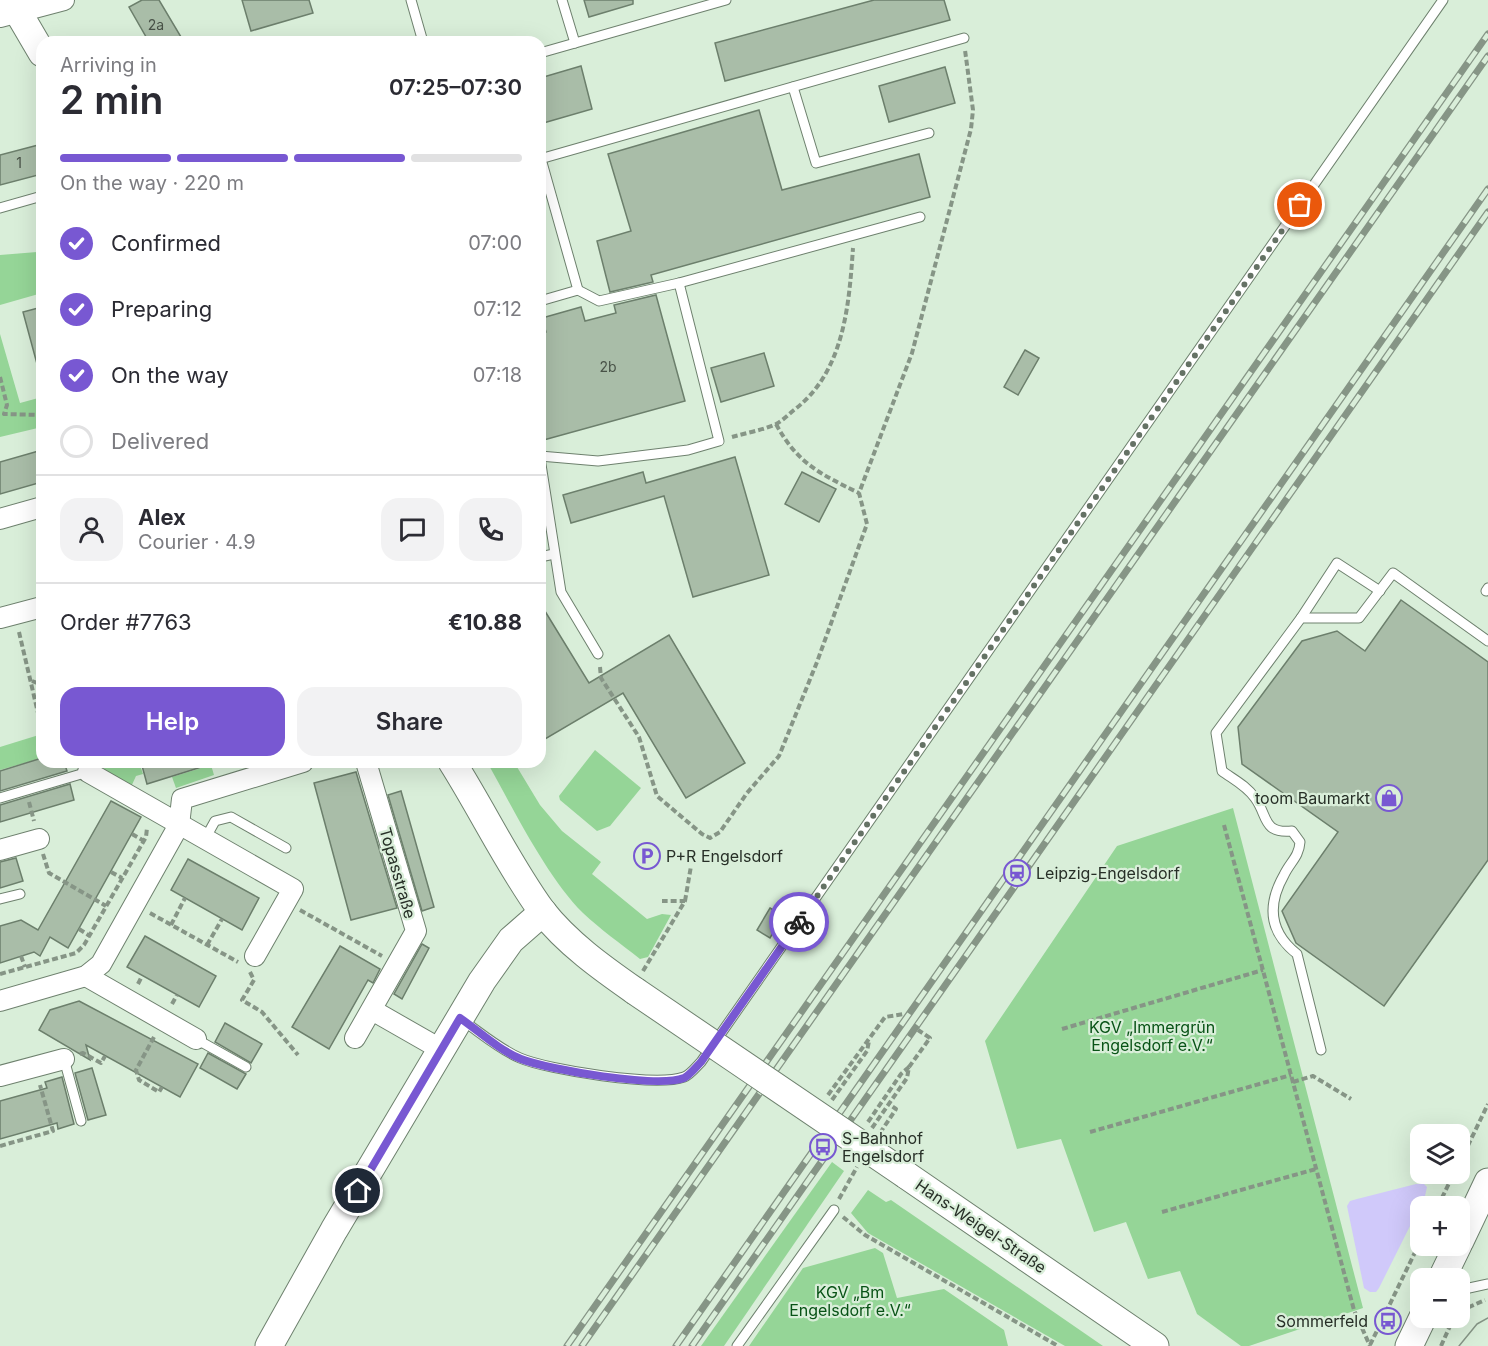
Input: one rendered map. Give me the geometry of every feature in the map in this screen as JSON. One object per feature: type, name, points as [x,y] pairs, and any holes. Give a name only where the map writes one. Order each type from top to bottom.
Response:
[{"type":"street","points":[[36,45],[10,10],[64,0]]},
{"type":"street","points":[[0,519],[36,509]]},
{"type":"street","points":[[7,616],[36,609]]},
{"type":"street","points":[[0,1001],[86,976],[94,971],[106,956],[179,825],[182,799],[283,768]]},
{"type":"street","name":"Topasstraße","points":[[355,1038],[416,931],[368,768]]},
{"type":"street","name":"Hans-Weigel-Straße","points":[[456,768],[517,873],[543,912],[583,952],[634,990],[1155,1346]]},
{"type":"street","points":[[88,772],[293,890],[255,956]]},
{"type":"street","points":[[0,850],[39,839]]},
{"type":"street","points":[[269,1346],[334,1230],[460,1018],[511,940],[543,912]]},
{"type":"street","points":[[86,976],[196,1039]]},
{"type":"street","points":[[372,1010],[442,1050]]},
{"type":"street","points":[[0,1076],[64,1059]]},
{"type":"street","points":[[1470,1220],[1488,1182]]},
{"type":"street","points":[[1409,1346],[1418,1328]]},
{"type":"lane","points":[[411,0],[421,36]]},
{"type":"lane","points":[[562,0],[574,43]]},
{"type":"lane","points":[[546,51],[726,0]]},
{"type":"lane","points":[[460,1018],[507,1052],[523,1059],[571,1070],[663,1081],[686,1077],[701,1062],[1443,0]]},
{"type":"lane","points":[[546,158],[964,38]]},
{"type":"lane","points":[[793,87],[816,164],[929,134]]},
{"type":"lane","points":[[546,177],[578,290]]},
{"type":"lane","points":[[0,208],[36,198]]},
{"type":"lane","points":[[546,299],[578,290],[599,301],[679,283],[920,218]]},
{"type":"lane","points":[[546,457],[598,461],[688,450],[719,441],[679,283]]},
{"type":"lane","points":[[546,499],[561,592],[598,654]]},
{"type":"lane","points":[[546,556],[554,554]]},
{"type":"lane","points":[[1321,1050],[1297,954],[1287,946],[1276,929],[1272,909],[1284,873],[1300,853],[1300,842],[1292,831],[1284,832],[1272,828],[1264,820],[1262,809],[1249,790],[1222,771],[1216,733],[1301,618],[1337,563],[1380,591]]},
{"type":"lane","points":[[1301,618],[1359,618],[1393,573],[1488,641]]},
{"type":"lane","points":[[0,798],[88,772]]},
{"type":"lane","points":[[205,839],[215,821],[231,817],[286,848]]},
{"type":"lane","points":[[0,899],[20,894]]},
{"type":"lane","points":[[196,1039],[246,1066]]},
{"type":"lane","points":[[64,1059],[81,1121]]},
{"type":"lane","points":[[737,1346],[834,1210]]},
{"type":"lane","points":[[1470,1288],[1488,1284]]},
{"type":"path","points":[[598,654],[601,678],[639,737],[657,796],[702,834],[710,838],[720,832],[747,793],[779,756],[817,662],[867,524],[859,493],[912,353],[972,129],[973,110],[964,38]]},
{"type":"path","points":[[719,441],[776,424],[810,399],[828,371],[842,335],[849,297],[854,236]]},
{"type":"path","points":[[0,376],[7,405],[2,414],[36,415]]},
{"type":"path","points":[[776,424],[787,444],[803,462],[821,475],[859,493]]},
{"type":"path","points":[[7,616],[31,680],[36,703]]},
{"type":"path","points":[[31,680],[36,682]]},
{"type":"path","points":[[25,790],[49,873],[106,906]]},
{"type":"path","points":[[0,974],[76,953],[84,945],[144,841],[148,818],[154,810]]},
{"type":"path","points":[[1224,825],[1354,1310],[1370,1346]]},
{"type":"path","points":[[132,834],[144,841]]},
{"type":"path","points":[[634,990],[685,901],[691,866]]},
{"type":"path","points":[[111,872],[122,878]]},
{"type":"path","points":[[171,924],[185,898]]},
{"type":"path","points":[[662,901],[685,901]]},
{"type":"path","points":[[286,902],[384,957]]},
{"type":"path","points":[[144,910],[248,968],[254,980],[242,1000],[262,1012],[298,1055]]},
{"type":"path","points":[[207,945],[222,919]]},
{"type":"path","points":[[79,929],[90,936]]},
{"type":"path","points":[[21,956],[25,967]]},
{"type":"path","points":[[1062,1029],[1263,970]]},
{"type":"path","points":[[162,1087],[159,1092],[139,1080],[136,1070],[177,995]]},
{"type":"path","points":[[837,1082],[885,1017],[904,1014]]},
{"type":"path","points":[[872,1115],[930,1038],[918,1030]]},
{"type":"path","points":[[838,1092],[867,1051],[869,1040]]},
{"type":"path","points":[[64,1059],[83,1053],[101,1063],[105,1056]]},
{"type":"path","points":[[0,1146],[53,1131],[34,1067]]},
{"type":"path","points":[[882,1114],[907,1078],[909,1067]]},
{"type":"path","points":[[1090,1132],[1291,1075]]},
{"type":"path","points":[[1293,1082],[1313,1076],[1351,1100]]},
{"type":"path","points":[[1470,1141],[1488,1104]]},
{"type":"path","points":[[24,1132],[26,1139]]},
{"type":"path","points":[[1162,1212],[1316,1169]]},
{"type":"path","points":[[834,1210],[865,1235],[1058,1346]]},
{"type":"path","points":[[1374,1341],[1370,1346],[1413,1256]]},
{"type":"path","points":[[1470,1307],[1488,1299]]},
{"type":"path","points":[[1441,1346],[1449,1328]]},
{"type":"green space","points":[[36,252],[36,295],[0,305],[0,255]]},
{"type":"green space","points":[[0,334],[20,403],[36,399],[36,428],[0,437]]},
{"type":"green space","points":[[36,736],[36,760],[0,770],[0,747]]},
{"type":"green space","points":[[595,750],[641,788],[610,826],[597,831],[560,800],[559,796]]},
{"type":"green space","points":[[104,768],[141,768],[143,774],[136,776],[131,787],[106,774]]},
{"type":"green space","points":[[201,768],[212,768],[214,775],[176,788],[172,777]]},
{"type":"green space","points":[[490,768],[518,768],[540,805],[562,831],[601,862],[592,874],[647,919],[662,914],[671,915],[648,957],[640,959],[583,913],[556,880],[531,841]]},
{"type":"green space","name":"KGV „Immergrün Engelsdorf e.V.“","points":[[1233,808],[1363,1308],[1249,1346],[1241,1346],[1197,1314],[1180,1271],[1148,1279],[1126,1222],[1094,1232],[1061,1139],[1017,1149],[985,1041],[1117,846]]},
{"type":"green space","points":[[832,1162],[844,1171],[724,1346],[701,1346]]},
{"type":"green space","points":[[868,1190],[886,1202],[891,1200],[1103,1346],[1065,1346],[868,1233],[851,1213]]},
{"type":"green space","name":"KGV „Bm Engelsdorf e.V.“","points":[[875,1248],[883,1253],[897,1298],[944,1289],[1004,1330],[1008,1346],[749,1346],[803,1268]]},
{"type":"shaded area","points":[[1416,1184],[1424,1184],[1427,1187],[1425,1196],[1410,1196],[1410,1226],[1376,1292],[1370,1292],[1364,1288],[1347,1206],[1350,1201]]},
{"type":"building","points":[[142,0],[159,0],[180,36],[146,36],[129,7]]},
{"type":"building","points":[[242,0],[309,0],[313,13],[251,31]]},
{"type":"building","points":[[584,0],[633,0],[633,4],[589,17]]},
{"type":"building","points":[[874,0],[944,0],[950,20],[725,81],[715,43]]},
{"type":"building","points":[[581,66],[592,109],[546,122],[546,76]]},
{"type":"building","points":[[945,67],[955,103],[889,122],[879,86]]},
{"type":"building","points":[[759,110],[782,190],[919,154],[930,197],[651,275],[653,282],[610,292],[597,241],[631,231],[608,154]]},
{"type":"building","points":[[36,146],[36,176],[0,185],[0,155]]},
{"type":"building","points":[[656,295],[685,401],[546,439],[546,317],[581,307],[585,321],[616,313],[614,305]]},
{"type":"building","points":[[36,309],[36,360],[23,312]]},
{"type":"building","points":[[1025,350],[1039,358],[1018,395],[1004,387]]},
{"type":"building","points":[[764,353],[774,386],[721,402],[711,368]]},
{"type":"building","points":[[36,452],[36,484],[0,494],[0,462]]},
{"type":"building","points":[[735,457],[769,575],[693,597],[664,496],[571,523],[563,495],[643,472],[646,483]]},
{"type":"building","points":[[802,472],[836,489],[819,522],[785,504]]},
{"type":"building","name":"toom Baumarkt","points":[[1401,600],[1488,662],[1488,860],[1384,1006],[1296,943],[1282,911],[1338,832],[1242,764],[1238,727],[1302,641],[1337,631],[1365,651]]},
{"type":"building","points":[[546,613],[589,683],[669,635],[745,763],[686,798],[623,693],[546,738]]},
{"type":"building","points":[[36,760],[36,768],[66,768],[67,771],[0,791],[0,771]]},
{"type":"building","points":[[143,768],[198,768],[147,784]]},
{"type":"building","points":[[356,772],[397,908],[351,920],[314,783]]},
{"type":"building","points":[[70,784],[74,800],[0,822],[0,805]]},
{"type":"building","points":[[401,791],[434,907],[422,911],[388,795]]},
{"type":"building","points":[[111,801],[141,817],[68,948],[50,937],[40,956],[34,952],[0,963],[0,926],[21,920],[38,930]]},
{"type":"building","points":[[16,858],[23,881],[0,888],[0,862]]},
{"type":"building","points":[[188,859],[259,898],[242,930],[171,890]]},
{"type":"building","points":[[770,908],[783,916],[770,938],[757,930]]},
{"type":"building","points":[[145,936],[216,976],[199,1007],[127,967]]},
{"type":"building","points":[[422,944],[429,948],[402,999],[394,994]]},
{"type":"building","points":[[340,946],[380,969],[373,983],[368,980],[329,1049],[292,1027]]},
{"type":"building","points":[[79,1001],[198,1064],[180,1097],[86,1045],[90,1060],[39,1030],[50,1010]]},
{"type":"building","points":[[225,1023],[262,1044],[251,1063],[215,1042]]},
{"type":"building","points":[[208,1053],[246,1074],[237,1089],[200,1068]]},
{"type":"building","points":[[92,1068],[106,1115],[88,1120],[75,1073]]},
{"type":"building","points":[[62,1077],[74,1124],[58,1129],[57,1123],[0,1139],[0,1101],[47,1088],[45,1082]]},
{"type":"tram line","points":[[1459,1346],[1477,1324],[1488,1318]]},
{"type":"railway","points":[[567,1346],[1488,34]]},
{"type":"railway","points":[[582,1346],[1488,56]]},
{"type":"railway","points":[[676,1346],[1488,189]]},
{"type":"railway","points":[[692,1346],[1488,212]]},
{"type":"way so far","points":[[799,922],[1300,205]]},
{"type":"place","name":"toom Baumarkt","points":[[1389,798]]},
{"type":"place","name":"P+R Engelsdorf","points":[[647,856]]},
{"type":"place","name":"Leipzig-Engelsdorf","points":[[1017,873]]},
{"type":"place","name":"S-Bahnhof Engelsdorf","points":[[823,1147]]},
{"type":"place","name":"Sommerfeld","points":[[1388,1321]]},
{"type":"route","points":[[358,1191],[460,1018],[507,1052],[523,1059],[571,1070],[648,1080],[663,1081],[686,1077],[701,1062],[799,922]]}]
